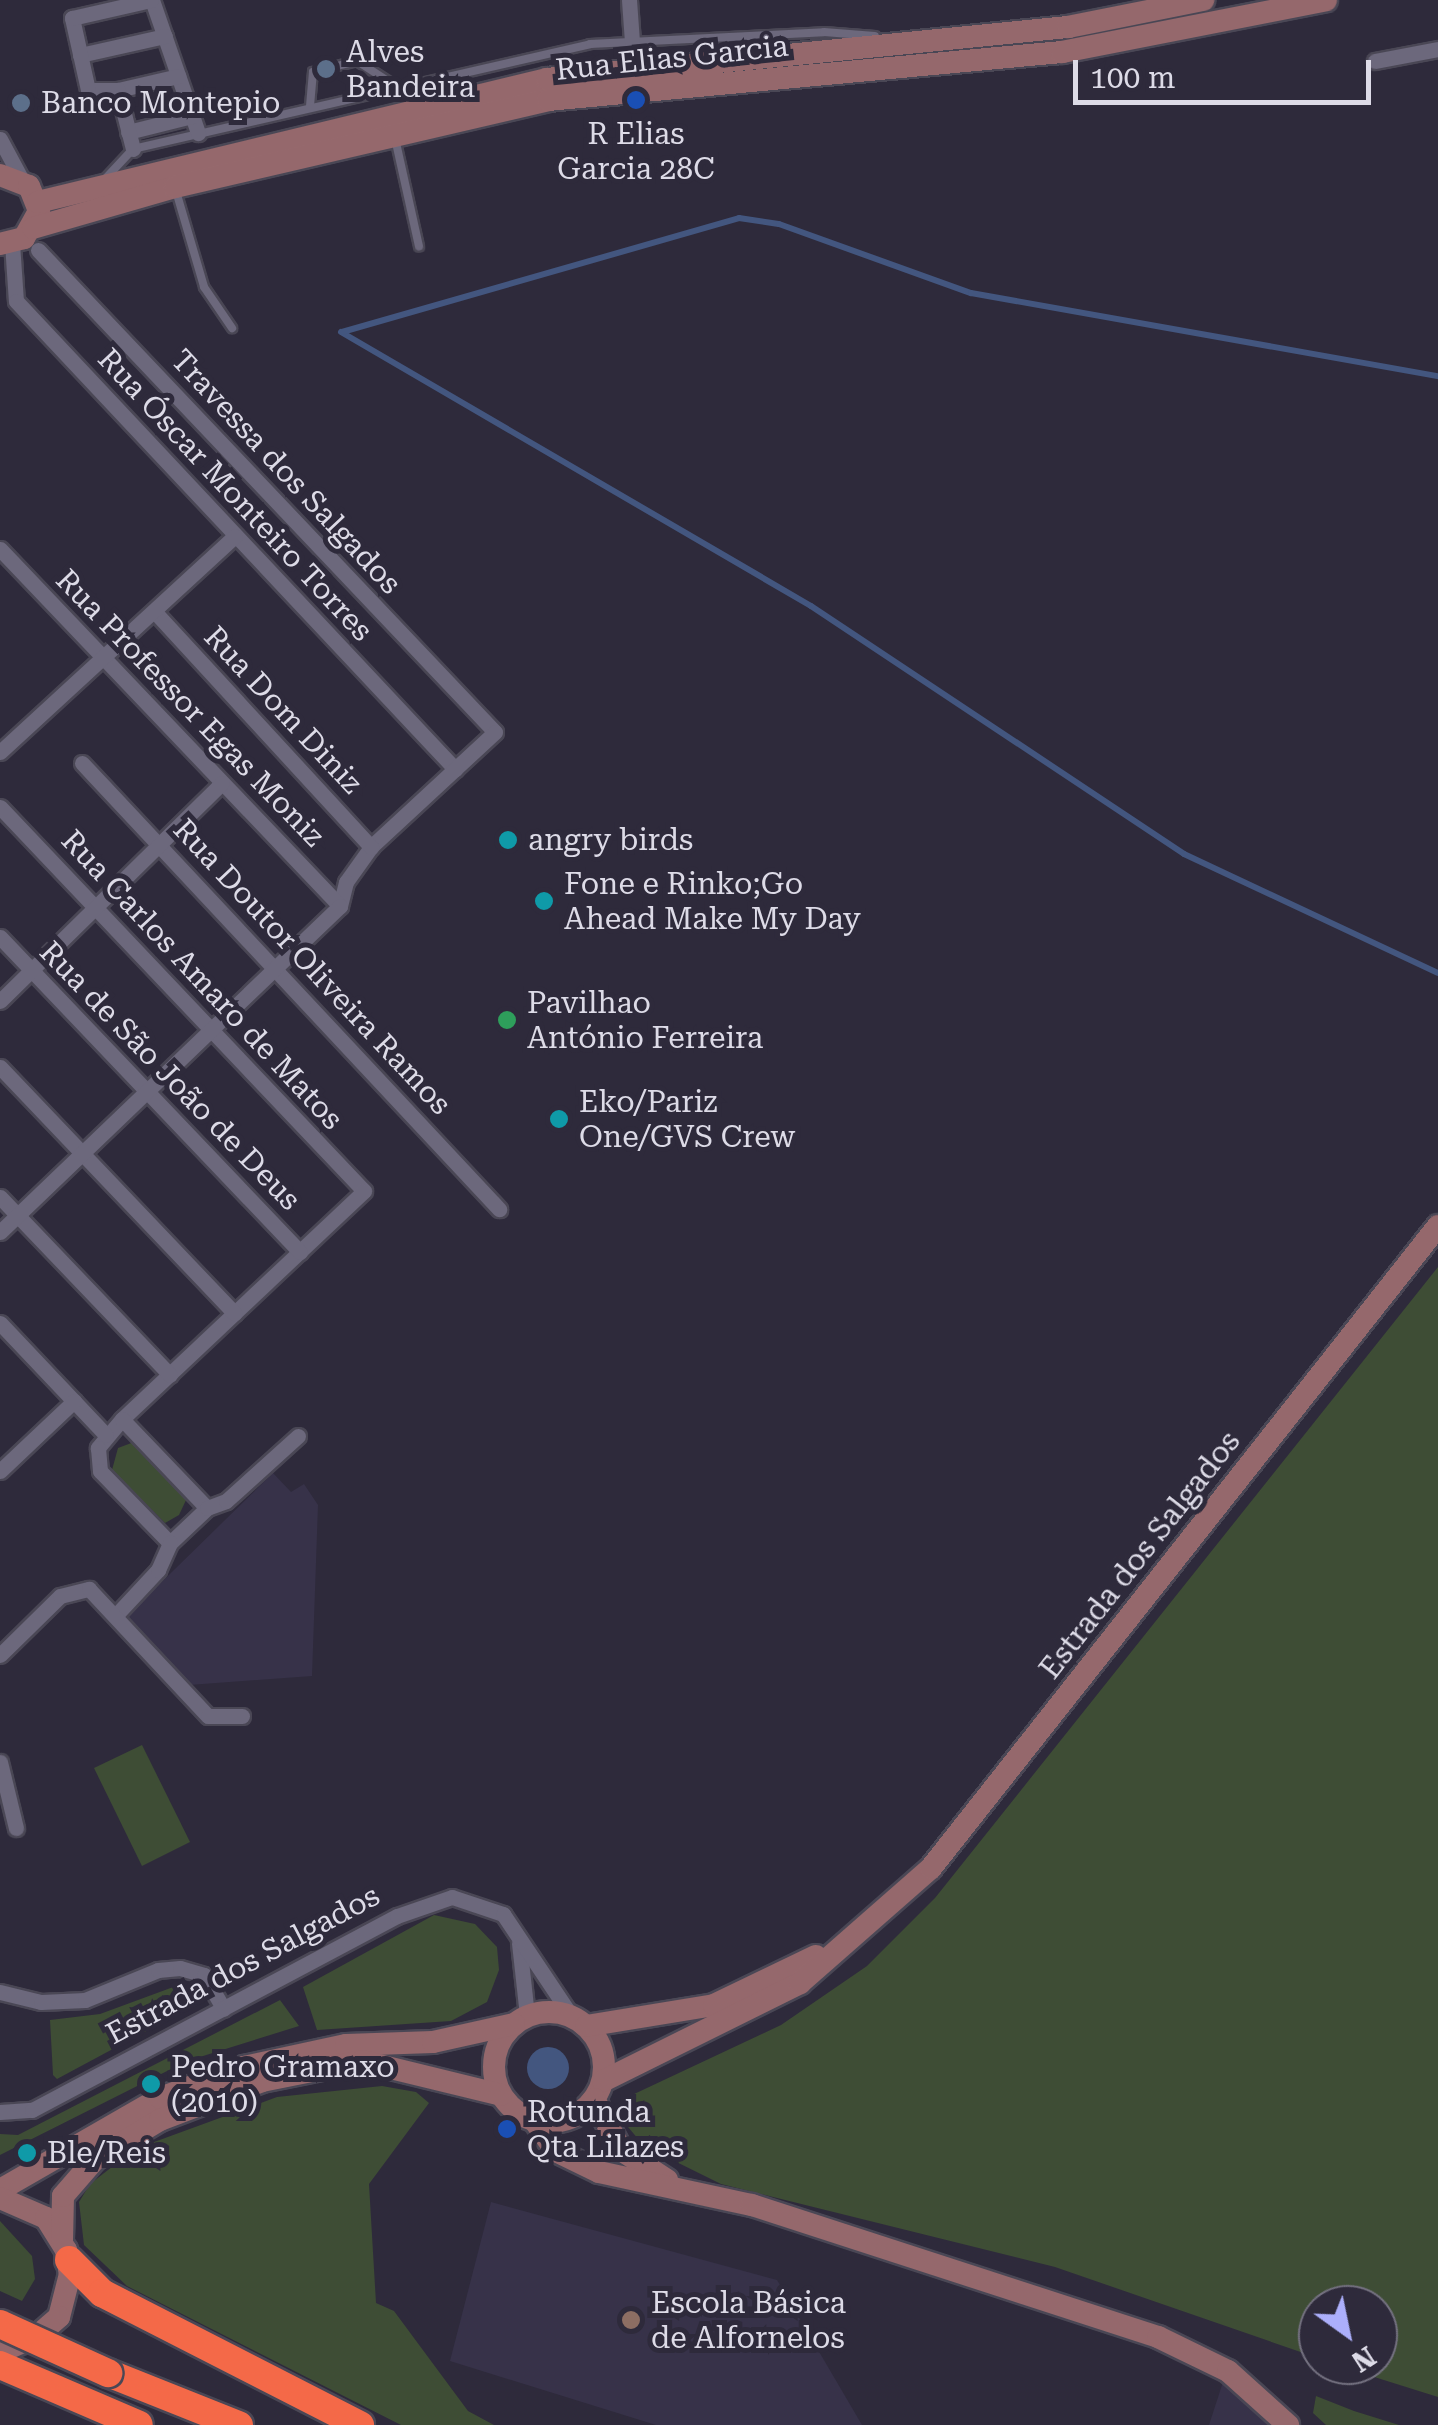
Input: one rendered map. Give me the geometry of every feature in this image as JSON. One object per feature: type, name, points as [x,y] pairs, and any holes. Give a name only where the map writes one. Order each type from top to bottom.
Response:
[{"type":"highway","points":[[65,2250],[102,2293],[360,2425]]},
{"type":"highway","points":[[0,2324],[108,2373],[239,2425]]},
{"type":"highway","points":[[0,2365],[139,2425]]},
{"type":"main road","name":"Rua Elias Garcia","points":[[4,244],[36,239],[175,187],[392,124],[426,105],[635,65],[1068,27],[1155,5],[1203,0]]},
{"type":"main road","name":"Rua Elias Garcia","points":[[38,202],[392,124],[635,87],[1062,52],[1326,0]]},
{"type":"main road","points":[[11,178],[38,202],[36,239]]},
{"type":"main road","name":"Estrada dos Salgados","points":[[598,2090],[800,1983],[931,1868],[1438,1226]]},
{"type":"main road","name":"Estrada dos Salgados","points":[[579,2021],[714,2005],[802,1964],[882,1915]]},
{"type":"main road","points":[[501,2095],[493,2065],[520,2020]]},
{"type":"main road","points":[[0,2190],[160,2098],[244,2067],[346,2045],[433,2042],[520,2020],[579,2021],[602,2051],[598,2090],[621,2150],[683,2189]]},
{"type":"main road","points":[[0,2352],[59,2317],[69,2288],[59,2211],[80,2172],[160,2120],[244,2087],[362,2060],[501,2095],[534,2120],[556,2151],[590,2169],[683,2189],[916,2254],[1158,2337],[1228,2370],[1288,2425]]},
{"type":"main road","points":[[534,2120],[568,2119],[598,2090]]},
{"type":"main road","points":[[0,2198],[34,2210],[65,2250]]},
{"type":"street","points":[[178,76],[90,93],[72,18],[152,0],[198,133]]},
{"type":"street","points":[[629,0],[632,42]]},
{"type":"street","points":[[80,55],[165,36]]},
{"type":"street","points":[[1375,61],[1438,49]]},
{"type":"street","points":[[118,90],[130,140],[192,116]]},
{"type":"street","points":[[0,139],[11,178]]},
{"type":"street","name":"Travessa dos Salgados","points":[[36,239],[495,732],[455,769]]},
{"type":"street","name":"Rua Óscar Monteiro Torres","points":[[4,244],[16,302],[455,769]]},
{"type":"street","points":[[0,752],[235,536]]},
{"type":"street","name":"Rua Professor Egas Moniz","points":[[0,549],[340,906]]},
{"type":"street","name":"Rua Dom Diniz","points":[[154,611],[371,847]]},
{"type":"street","name":"Rua Doutor Oliveira Ramos","points":[[82,763],[499,1210]]},
{"type":"street","points":[[0,1232],[340,906],[346,882],[371,847],[455,769]]},
{"type":"street","points":[[0,1001],[222,783]]},
{"type":"street","name":"Rua Carlos Amaro de Matos","points":[[0,808],[364,1191],[300,1252]]},
{"type":"street","name":"Rua de São João de Deus","points":[[0,937],[300,1252]]},
{"type":"street","points":[[0,1066],[234,1314]]},
{"type":"street","points":[[0,1197],[170,1375]]},
{"type":"street","points":[[102,1441],[300,1252]]},
{"type":"street","points":[[0,1323],[74,1401],[102,1441],[100,1471],[170,1543]]},
{"type":"street","points":[[0,1471],[74,1401]]},
{"type":"street","points":[[122,1420],[207,1508]]},
{"type":"street","points":[[116,1614],[158,1570],[170,1543],[207,1508],[226,1502],[298,1436]]},
{"type":"street","points":[[0,1654],[70,1590],[89,1589],[208,1716],[242,1716]]},
{"type":"street","points":[[0,1762],[16,1828]]},
{"type":"street","name":"Estrada dos Salgados","points":[[0,2112],[32,2110],[428,1902],[477,1901],[514,1924]]},
{"type":"street","points":[[514,1924],[579,2021]]},
{"type":"street","points":[[514,1924],[520,2020]]},
{"type":"street","points":[[0,1992],[41,2002],[85,2000],[158,1970],[180,1968],[204,1976],[224,2009]]},
{"type":"lane","points":[[100,187],[130,140],[198,133],[590,44],[824,32],[930,40]]},
{"type":"lane","points":[[310,106],[313,72],[356,62],[388,87],[426,105]]},
{"type":"lane","points":[[392,124],[418,246]]},
{"type":"lane","points":[[175,187],[204,288],[232,328]]},
{"type":"shaded area","points":[[273,1473],[291,1492],[304,1484],[318,1505],[312,1676],[189,1685],[127,1616]]},
{"type":"shaded area","name":"Escola Básica de Alfornelos","points":[[491,2202],[777,2280],[862,2425],[656,2425],[450,2361]]},
{"type":"shaded area","points":[[1223,2382],[1246,2403],[1268,2425],[1209,2425]]},
{"type":"green space","points":[[1438,1267],[1438,2397],[1398,2384],[1398,2285],[1298,2285],[1298,2351],[1055,2267],[721,2184],[644,2146],[623,2121],[621,2110],[632,2095],[781,2025],[867,1966],[935,1898]]},
{"type":"green space","points":[[134,1442],[187,1498],[179,1515],[165,1523],[112,1470],[118,1448]]},
{"type":"green space","points":[[142,1745],[190,1842],[142,1866],[94,1768]]},
{"type":"green space","points":[[434,1915],[475,1924],[497,1947],[499,1970],[487,2002],[451,2021],[317,2030],[303,1987]]},
{"type":"green space","points":[[176,1986],[186,1989],[191,2007],[57,2079],[53,2075],[50,2020],[100,2014]]},
{"type":"green space","points":[[280,2000],[299,2026],[187,2061],[0,2155],[0,2134],[18,2135]]},
{"type":"green space","points":[[382,2086],[416,2092],[429,2103],[369,2184],[376,2303],[394,2311],[468,2411],[494,2425],[401,2425],[127,2286],[84,2245],[79,2202],[90,2184],[135,2149],[277,2097]]},
{"type":"green space","points":[[0,2221],[32,2256],[35,2279],[22,2301],[0,2291]]},
{"type":"green space","points":[[1316,2396],[1399,2425],[1326,2425],[1313,2413]]},
{"type":"water","points":[[548,2047],[563,2053],[569,2068],[563,2083],[548,2089],[533,2083],[527,2068],[533,2053]]},
{"type":"waterway","points":[[342,332],[739,218],[779,224],[971,293],[1438,376]]},
{"type":"waterway","points":[[341,332],[811,606],[1184,854],[1438,973]]},
{"type":"place","name":"Alves Bandeira","points":[[326,69]]},
{"type":"place","name":"R Elias Garcia 28C","points":[[636,100]]},
{"type":"place","name":"Banco Montepio","points":[[21,103]]},
{"type":"place","name":"angry birds","points":[[508,840]]},
{"type":"place","name":"Fone e Rinko;Go Ahead Make My Day","points":[[544,901]]},
{"type":"place","name":"Pavilhao António Ferreira","points":[[507,1020]]},
{"type":"place","name":"Eko/Pariz One/GVS Crew","points":[[559,1119]]},
{"type":"place","name":"Pedro Gramaxo (2010)","points":[[151,2084]]},
{"type":"place","name":"Rotunda Qta Lilazes","points":[[507,2129]]},
{"type":"place","name":"Ble/Reis","points":[[27,2153]]},
{"type":"place","name":"Escola Básica de Alfornelos","points":[[631,2320]]}]
